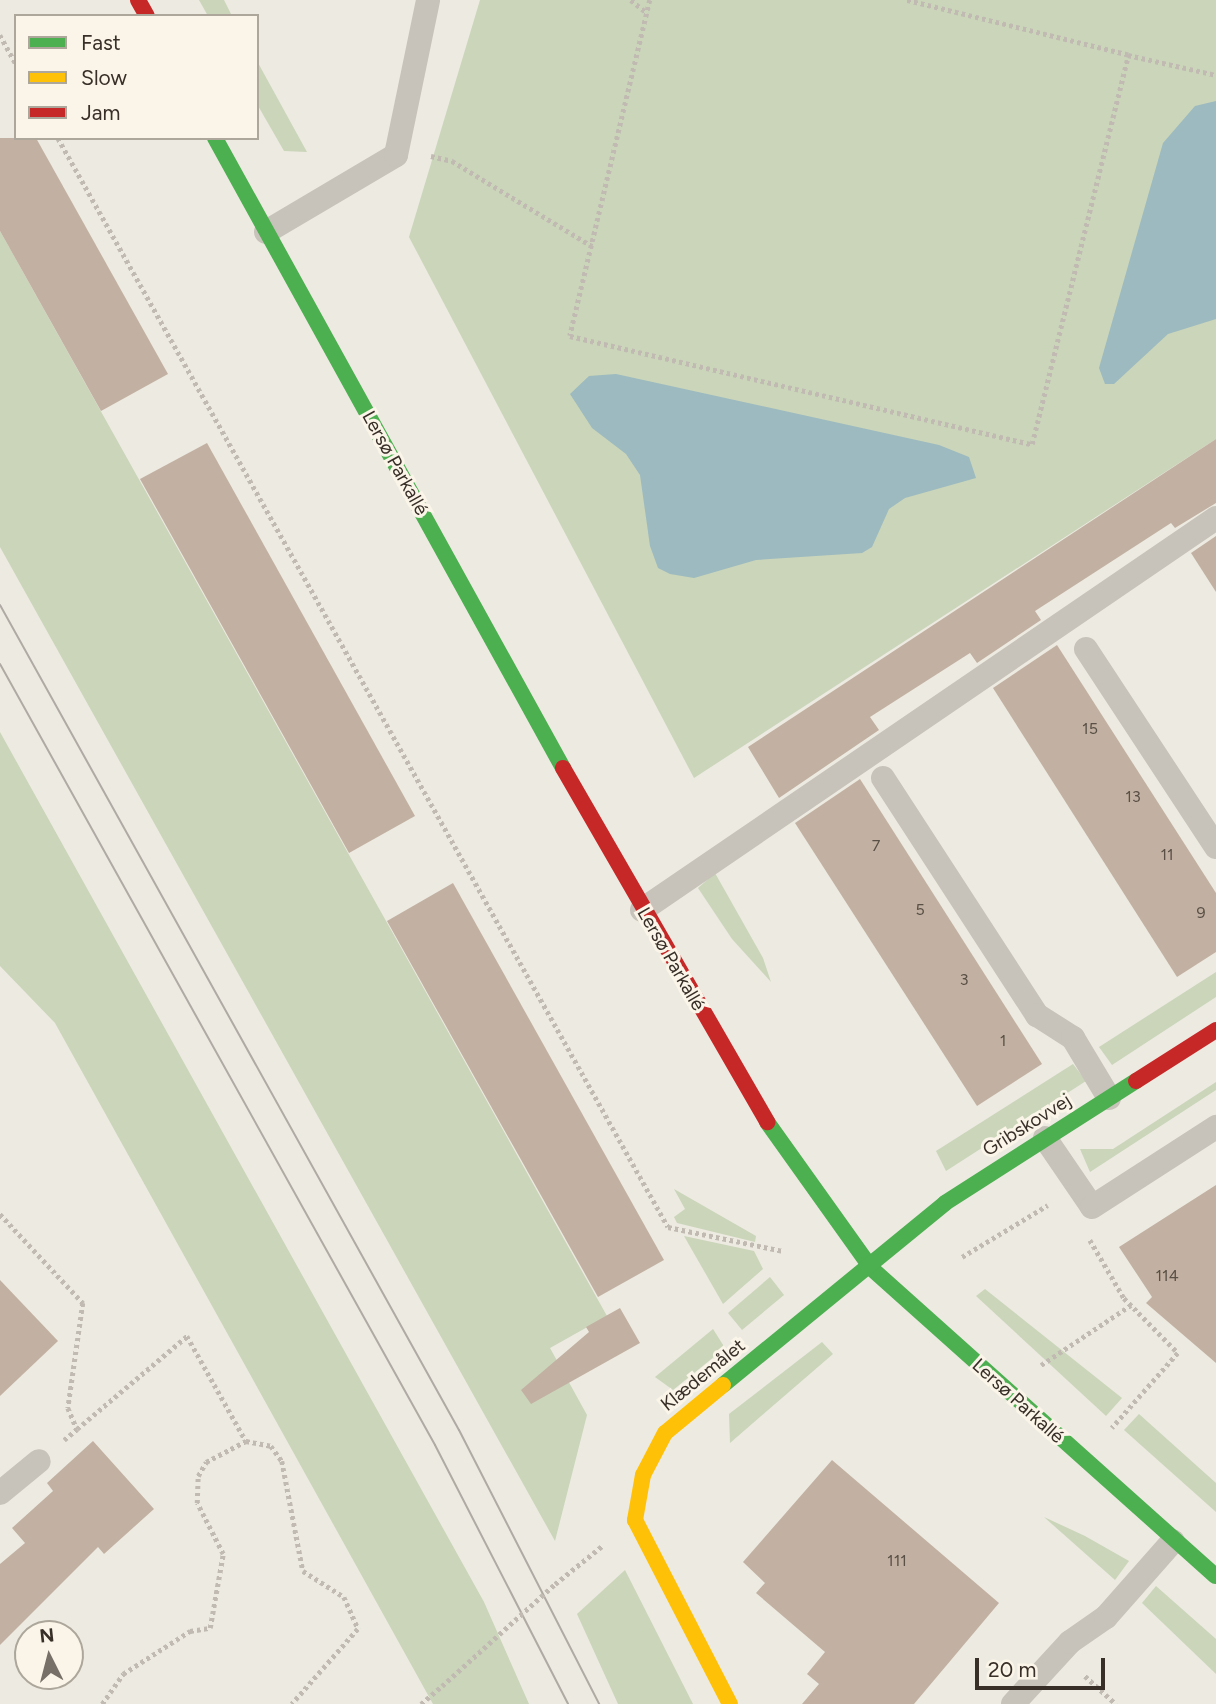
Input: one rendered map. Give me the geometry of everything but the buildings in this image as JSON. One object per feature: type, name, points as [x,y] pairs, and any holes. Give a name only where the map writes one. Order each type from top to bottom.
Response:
[{"type":"street","name":"Lersø Parkallé","points":[[216,140],[642,910],[785,1152],[870,1268],[1173,1541],[1216,1576]]},
{"type":"street","name":"Gribskovvej","points":[[870,1268],[945,1203],[1216,1030]]},
{"type":"street","name":"Klædemålet","points":[[730,1704],[635,1520],[643,1475],[665,1433],[870,1268]]},
{"type":"lane","points":[[267,232],[396,155],[428,0]]},
{"type":"lane","points":[[642,910],[1216,519]]},
{"type":"lane","points":[[1086,649],[1216,847]]},
{"type":"lane","points":[[883,778],[1037,1015],[1073,1038],[1110,1098]]},
{"type":"lane","points":[[1045,1138],[1091,1207],[1216,1127]]},
{"type":"lane","points":[[0,1493],[39,1461]]},
{"type":"lane","points":[[1013,1704],[1070,1642],[1107,1617],[1173,1541]]},
{"type":"path","points":[[631,0],[647,13]]},
{"type":"path","points":[[650,0],[570,336],[1032,444],[1128,55]]},
{"type":"path","points":[[905,0],[1216,75]]},
{"type":"path","points":[[0,35],[14,60]]},
{"type":"path","points":[[59,140],[668,1227],[783,1251]]},
{"type":"path","points":[[397,147],[452,161],[592,246]]},
{"type":"path","points":[[0,1214],[83,1303],[68,1408],[77,1429],[187,1336],[246,1441]]},
{"type":"path","points":[[1084,1229],[1130,1306],[1178,1353],[1084,1460]]},
{"type":"path","points":[[1005,1389],[1130,1306]]},
{"type":"path","points":[[102,1704],[123,1674],[190,1631],[210,1628],[223,1555],[197,1503],[198,1476],[206,1462],[246,1441],[271,1446],[282,1461],[303,1571],[344,1597],[358,1629],[292,1704]]},
{"type":"path","points":[[421,1704],[603,1546]]},
{"type":"green space","points":[[199,0],[224,0],[231,14],[207,14]]},
{"type":"green space","points":[[480,0],[1216,0],[1216,439],[694,778],[409,237]]},
{"type":"green space","points":[[259,65],[307,152],[284,151],[259,107]]},
{"type":"green space","points":[[0,231],[607,1316],[550,1348],[587,1415],[555,1541],[0,547]]},
{"type":"green space","points":[[0,732],[484,1602],[529,1704],[433,1704],[55,1023],[0,966]]},
{"type":"green space","points":[[715,873],[763,958],[771,982],[732,939],[698,888]]},
{"type":"green space","points":[[1216,972],[1216,997],[1112,1065],[1099,1047]]},
{"type":"green space","points":[[1073,1064],[1086,1081],[946,1171],[936,1151]]},
{"type":"green space","points":[[1216,1082],[1216,1090],[1090,1172],[1080,1149],[1113,1149]]},
{"type":"green space","points":[[674,1189],[756,1236],[755,1242],[677,1223],[674,1217],[685,1209]]},
{"type":"green space","points":[[684,1236],[754,1251],[763,1269],[723,1304]]},
{"type":"green space","points":[[770,1277],[784,1295],[742,1330],[728,1313]]},
{"type":"green space","points":[[985,1289],[1122,1398],[1106,1416],[976,1296]]},
{"type":"green space","points":[[713,1329],[725,1348],[673,1390],[655,1377]]},
{"type":"green space","points":[[822,1342],[833,1354],[730,1443],[729,1414]]},
{"type":"green space","points":[[1139,1414],[1216,1483],[1216,1512],[1124,1430]]},
{"type":"green space","points":[[1044,1517],[1085,1536],[1129,1561],[1115,1580]]},
{"type":"green space","points":[[625,1570],[693,1704],[618,1704],[577,1614]]},
{"type":"green space","points":[[1156,1586],[1216,1639],[1216,1674],[1142,1603]]},
{"type":"water","points":[[1216,101],[1216,319],[1168,334],[1114,384],[1105,384],[1099,368],[1163,143],[1195,106]]},
{"type":"water","points":[[616,374],[939,445],[969,457],[976,478],[905,498],[889,509],[872,547],[862,553],[756,560],[694,578],[670,574],[658,568],[650,546],[640,475],[626,454],[592,428],[570,394],[589,376]]},
{"type":"tram line","points":[[0,605],[459,1430],[599,1704]]},
{"type":"tram line","points":[[0,664],[435,1445],[568,1704]]},
{"type":"traffic: fast","points":[[216,140],[563,768]]},
{"type":"traffic: fast","points":[[723,1385],[945,1203],[1136,1081]]},
{"type":"traffic: fast","points":[[767,1122],[871,1268],[1216,1576]]},
{"type":"traffic: slow","points":[[723,1385],[665,1433],[643,1475],[635,1520],[730,1704]]},
{"type":"traffic: jam","points":[[138,0],[146,14]]},
{"type":"traffic: jam","points":[[563,768],[767,1122]]},
{"type":"traffic: jam","points":[[1136,1081],[1216,1030]]}]
